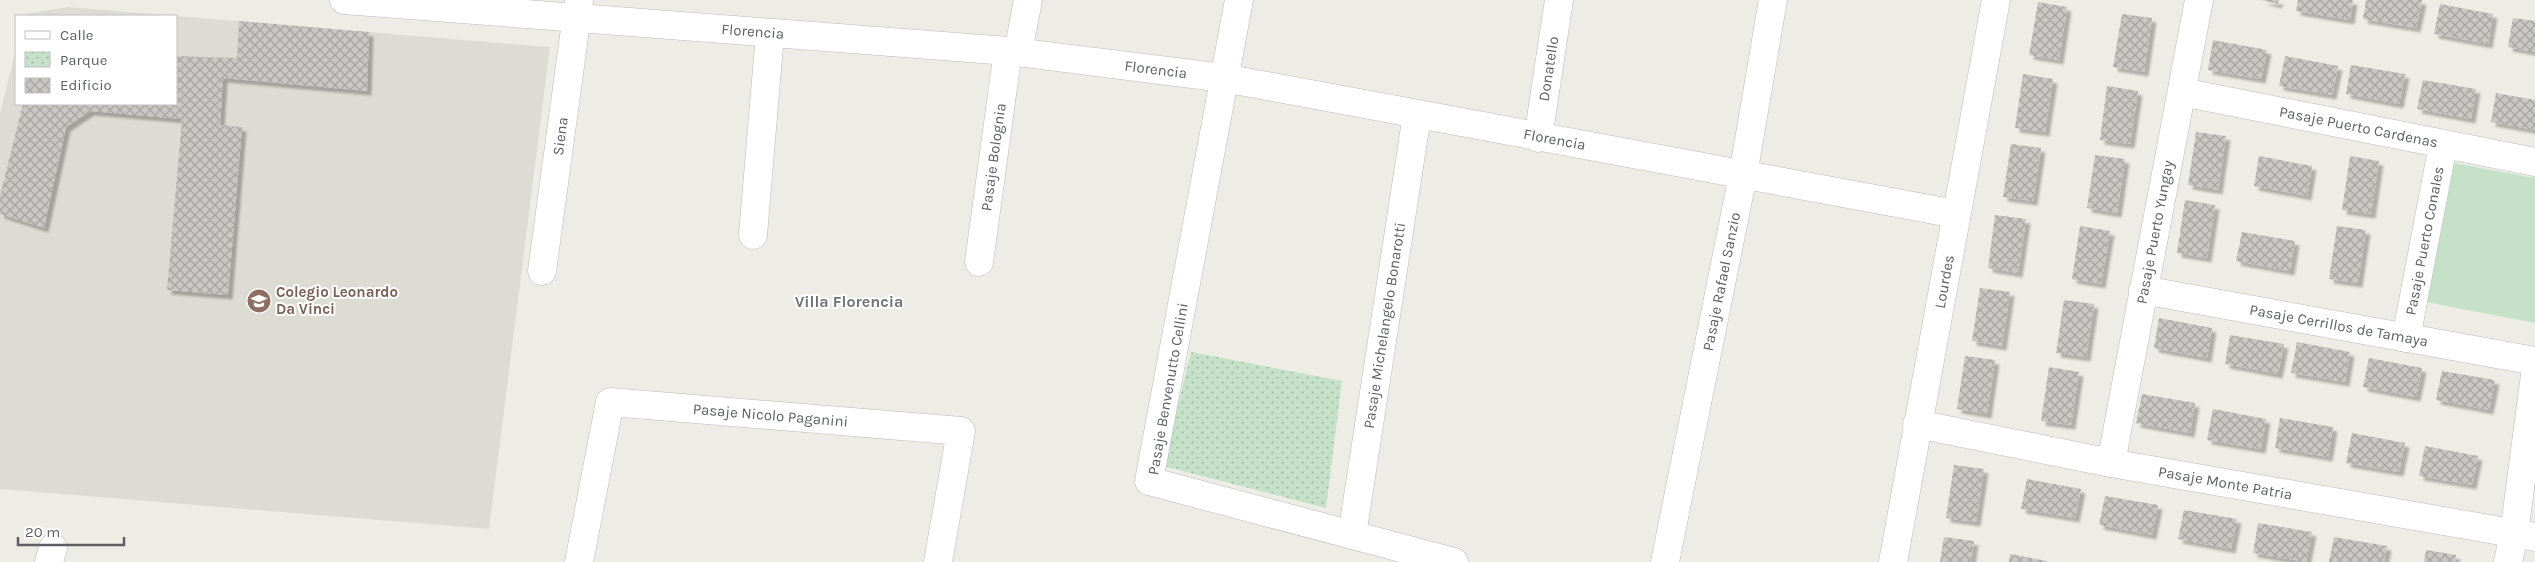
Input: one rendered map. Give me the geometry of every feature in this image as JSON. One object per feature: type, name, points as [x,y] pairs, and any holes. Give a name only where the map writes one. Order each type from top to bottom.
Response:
[{"type":"street","name":"Florencia","points":[[344,0],[578,10],[770,33],[1013,52],[1224,78],[1538,138],[1956,214]]},
{"type":"street","name":"Pasaje Bolognia","points":[[979,262],[1013,52],[1028,0]]},
{"type":"street","points":[[1224,78],[1239,0]]},
{"type":"street","name":"Donatello","points":[[1538,138],[1559,0]]},
{"type":"street","name":"Pasaje Rafael Sanzio","points":[[1665,562],[1743,175],[1773,0]]},
{"type":"street","name":"Lourdes","points":[[1892,562],[1996,0]]},
{"type":"street","name":"Pasaje Puerto Yungay","points":[[2111,463],[2199,0]]},
{"type":"street","name":"Siena","points":[[542,271],[578,10]]},
{"type":"street","points":[[753,235],[770,33]]},
{"type":"street","name":"Pasaje Benvenutto Cellini","points":[[1224,78],[1149,481],[1454,562]]},
{"type":"street","name":"Pasaje Puerto Cardenas","points":[[2182,92],[2535,162]]},
{"type":"street","name":"Pasaje Michelangelo Bonarotti","points":[[1352,535],[1417,115]]},
{"type":"street","name":"Pasaje Puerto Conales","points":[[2406,338],[2443,145]]},
{"type":"street","name":"Pasaje Cerrillos de Tamaya","points":[[2143,290],[2535,361]]},
{"type":"street","points":[[2508,562],[2524,535],[2535,375]]},
{"type":"street","name":"Pasaje Nicolo Paganini","points":[[579,562],[610,402],[961,431],[938,562]]},
{"type":"street","name":"Pasaje Monte Patria","points":[[1917,424],[2111,463],[2524,535]]},
{"type":"shaded area","name":"Colegio Leonardo Da Vinci","points":[[69,7],[165,15],[25,15]]},
{"type":"shaded area","name":"Colegio Leonardo Da Vinci","points":[[178,16],[550,47],[489,529],[0,489],[0,113],[15,54],[15,105],[178,105]]},
{"type":"green space","points":[[2448,162],[2535,178],[2535,323],[2421,301]]},
{"type":"green space","points":[[1191,352],[1342,381],[1326,508],[1163,466]]},
{"type":"building","points":[[2261,0],[2279,0],[2278,4]]},
{"type":"building","points":[[2298,0],[2353,0],[2350,20],[2296,11]]},
{"type":"building","points":[[2366,0],[2422,0],[2416,28],[2363,19]]},
{"type":"building","points":[[2038,2],[2067,7],[2059,60],[2029,55]]},
{"type":"building","points":[[2440,4],[2493,14],[2488,44],[2434,34]]},
{"type":"building","points":[[2122,14],[2152,18],[2144,72],[2113,67]]},
{"type":"building","points":[[2513,18],[2535,21],[2535,52],[2508,47]]},
{"type":"building","points":[[239,21],[369,32],[367,91],[223,78],[220,125],[242,127],[228,295],[167,290],[182,119],[90,111],[66,127],[44,228],[0,214],[0,196],[23,105],[178,105],[178,56],[237,58]]},
{"type":"building","points":[[2213,40],[2267,50],[2261,79],[2208,70]]},
{"type":"building","points":[[2285,56],[2338,66],[2332,95],[2279,86]]},
{"type":"building","points":[[2351,65],[2405,74],[2399,104],[2346,94]]},
{"type":"building","points":[[2023,74],[2053,79],[2045,132],[2015,128]]},
{"type":"building","points":[[2423,80],[2476,89],[2471,119],[2417,109]]},
{"type":"building","points":[[2107,86],[2138,91],[2130,144],[2100,140]]},
{"type":"building","points":[[2496,93],[2535,100],[2535,130],[2491,122]]},
{"type":"building","points":[[2196,132],[2226,136],[2218,190],[2188,185]]},
{"type":"building","points":[[2011,144],[2041,148],[2033,201],[2003,197]]},
{"type":"building","points":[[2095,155],[2125,159],[2117,213],[2087,208]]},
{"type":"building","points":[[2259,156],[2312,166],[2307,196],[2254,186]]},
{"type":"building","points":[[2350,156],[2379,161],[2371,214],[2342,210]]},
{"type":"building","points":[[2185,200],[2215,205],[2207,258],[2177,253]]},
{"type":"building","points":[[1995,215],[2026,219],[2018,273],[1988,268]]},
{"type":"building","points":[[2080,226],[2110,231],[2101,284],[2072,279]]},
{"type":"building","points":[[2337,226],[2366,230],[2358,283],[2329,279]]},
{"type":"building","points":[[2242,232],[2295,241],[2290,271],[2236,261]]},
{"type":"building","points":[[1980,288],[2010,292],[2002,346],[1972,341]]},
{"type":"building","points":[[2064,300],[2094,304],[2086,357],[2056,353]]},
{"type":"building","points":[[2159,318],[2212,328],[2207,358],[2154,348]]},
{"type":"building","points":[[2230,335],[2284,344],[2278,374],[2225,364]]},
{"type":"building","points":[[2297,342],[2350,352],[2345,382],[2291,373]]},
{"type":"building","points":[[1965,356],[1995,360],[1987,414],[1957,409]]},
{"type":"building","points":[[2369,358],[2422,368],[2416,397],[2363,387]]},
{"type":"building","points":[[2049,367],[2079,372],[2071,425],[2041,421]]},
{"type":"building","points":[[2442,371],[2495,380],[2489,410],[2436,400]]},
{"type":"building","points":[[2142,394],[2195,403],[2190,433],[2136,423]]},
{"type":"building","points":[[2213,409],[2266,419],[2261,449],[2207,440]]},
{"type":"building","points":[[2280,418],[2333,427],[2328,457],[2275,448]]},
{"type":"building","points":[[2352,433],[2405,443],[2399,472],[2346,463]]},
{"type":"building","points":[[2425,446],[2478,456],[2472,485],[2419,476]]},
{"type":"building","points":[[1954,465],[1984,469],[1976,522],[1946,518]]},
{"type":"building","points":[[2027,479],[2081,489],[2075,518],[2021,509]]},
{"type":"building","points":[[2105,496],[2158,505],[2152,535],[2099,525]]},
{"type":"building","points":[[2184,510],[2237,519],[2231,549],[2178,539]]},
{"type":"building","points":[[2258,523],[2312,532],[2306,562],[2253,553]]},
{"type":"building","points":[[1944,537],[1974,541],[1971,562],[1940,562]]},
{"type":"building","points":[[2334,537],[2387,546],[2384,562],[2329,562]]},
{"type":"building","points":[[2426,550],[2456,555],[2455,562],[2424,562]]},
{"type":"building","points":[[2010,554],[2047,561],[2047,562],[2009,562]]},
{"type":"place","name":"Colegio Leonardo Da Vinci","points":[[259,301]]},
{"type":"district","name":"Villa Florencia","points":[[849,301]]}]
